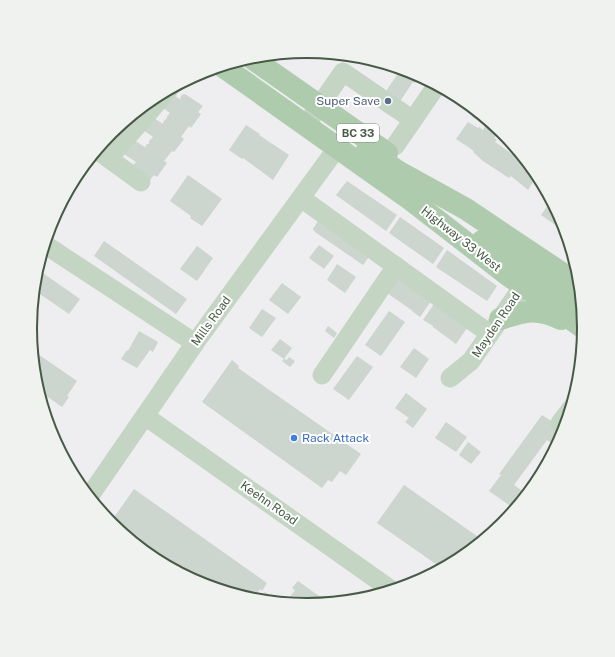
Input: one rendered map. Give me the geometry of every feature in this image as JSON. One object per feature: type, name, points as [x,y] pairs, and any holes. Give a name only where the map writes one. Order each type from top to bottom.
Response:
[{"type":"main road","name":"BC 33","points":[[258,62],[466,209]]},
{"type":"main road","name":"Highway 33 West","points":[[228,70],[411,200],[523,286],[578,325]]},
{"type":"main road","name":"Highway 33 West","points":[[337,148],[352,144],[363,148],[399,172],[466,209],[574,281]]},
{"type":"main road","points":[[411,200],[513,258],[577,302]]},
{"type":"main road","points":[[523,286],[550,291],[577,309]]},
{"type":"main road","points":[[495,326],[518,313],[532,311],[552,315],[578,327]]},
{"type":"street","points":[[306,125],[344,72],[412,120]]},
{"type":"street","points":[[395,146],[434,89]]},
{"type":"street","points":[[135,120],[103,154],[141,182]]},
{"type":"street","name":"Mills Road","points":[[92,492],[196,342],[337,148]]},
{"type":"street","points":[[301,198],[396,266],[495,326]]},
{"type":"street","points":[[49,247],[196,342]]},
{"type":"street","points":[[322,375],[396,266]]},
{"type":"street","name":"Mayden Road","points":[[450,378],[471,361],[523,286]]},
{"type":"street","name":"Keehn Road","points":[[145,416],[387,587]]},
{"type":"building","points":[[398,74],[416,81],[415,83],[413,82],[390,116],[376,106]]},
{"type":"building","points":[[172,94],[181,100],[180,98],[182,95],[185,94],[203,106],[198,112],[201,114],[191,128],[189,126],[181,137],[184,139],[174,152],[172,151],[164,161],[167,163],[157,177],[154,175],[149,181],[132,166],[136,162],[124,154],[134,140],[146,148],[145,147],[147,144],[149,144],[149,141],[153,137],[142,129],[151,116],[163,124],[170,113],[159,105],[162,101]]},
{"type":"building","points":[[473,115],[483,122],[482,123],[472,117]]},
{"type":"building","points":[[468,122],[483,130],[486,125],[497,135],[494,138],[497,140],[495,142],[512,154],[513,152],[534,181],[528,190],[511,176],[509,178],[483,161],[473,152],[474,151],[456,139]]},
{"type":"building","points":[[246,125],[289,155],[273,180],[243,158],[242,159],[229,150]]},
{"type":"building","points":[[188,175],[222,199],[202,226],[170,201]]},
{"type":"building","points":[[347,181],[397,215],[386,231],[336,195]]},
{"type":"building","points":[[548,205],[558,227],[541,215]]},
{"type":"building","points":[[322,215],[373,251],[363,265],[315,232],[313,229]]},
{"type":"building","points":[[400,217],[444,248],[433,264],[389,233]]},
{"type":"building","points":[[104,241],[187,299],[176,314],[94,256]]},
{"type":"building","points":[[319,245],[334,256],[324,269],[309,258]]},
{"type":"building","points":[[197,246],[213,258],[197,281],[180,269]]},
{"type":"building","points":[[447,250],[497,286],[487,301],[436,267]]},
{"type":"building","points":[[337,264],[356,277],[345,293],[327,280]]},
{"type":"building","points":[[43,273],[80,299],[69,314],[39,293]]},
{"type":"building","points":[[398,278],[431,301],[420,317],[387,293]]},
{"type":"building","points":[[282,283],[301,297],[288,314],[269,300]]},
{"type":"building","points":[[434,304],[467,328],[456,344],[423,320]]},
{"type":"building","points":[[262,309],[276,318],[262,337],[249,328]]},
{"type":"building","points":[[389,311],[405,322],[381,356],[365,345]]},
{"type":"building","points":[[328,326],[337,333],[334,338],[325,331]]},
{"type":"building","points":[[139,331],[158,342],[153,352],[150,350],[137,368],[121,359],[127,350],[128,351]]},
{"type":"building","points":[[280,339],[292,348],[284,359],[271,350]]},
{"type":"building","points":[[414,348],[429,359],[416,378],[400,367]]},
{"type":"building","points":[[38,354],[77,381],[62,407],[45,395]]},
{"type":"building","points":[[357,356],[373,367],[349,400],[333,389]]},
{"type":"building","points":[[289,357],[295,361],[290,367],[282,361],[284,359],[287,360]]},
{"type":"building","points":[[232,360],[239,366],[238,368],[361,454],[346,475],[340,471],[332,482],[328,480],[322,488],[202,402]]},
{"type":"building","points":[[406,393],[427,409],[413,428],[405,422],[409,418],[395,408]]},
{"type":"building","points":[[542,415],[559,426],[552,443],[547,440],[514,485],[523,491],[511,507],[489,491],[501,475],[499,474]]},
{"type":"building","points":[[446,422],[467,437],[456,452],[435,438]]},
{"type":"building","points":[[468,442],[481,452],[471,464],[459,455]]},
{"type":"building","points":[[404,485],[479,538],[438,566],[377,523]]},
{"type":"building","points":[[134,489],[267,583],[262,591],[260,589],[256,594],[237,590],[204,578],[172,563],[157,553],[129,532],[114,518]]},
{"type":"building","points":[[298,581],[322,598],[289,598],[295,590],[292,588]]},
{"type":"building","points":[[265,592],[272,597],[263,595]]},
{"type":"place","name":"Super Save","points":[[388,101]]},
{"type":"place","name":"Rack Attack","points":[[294,438]]}]
